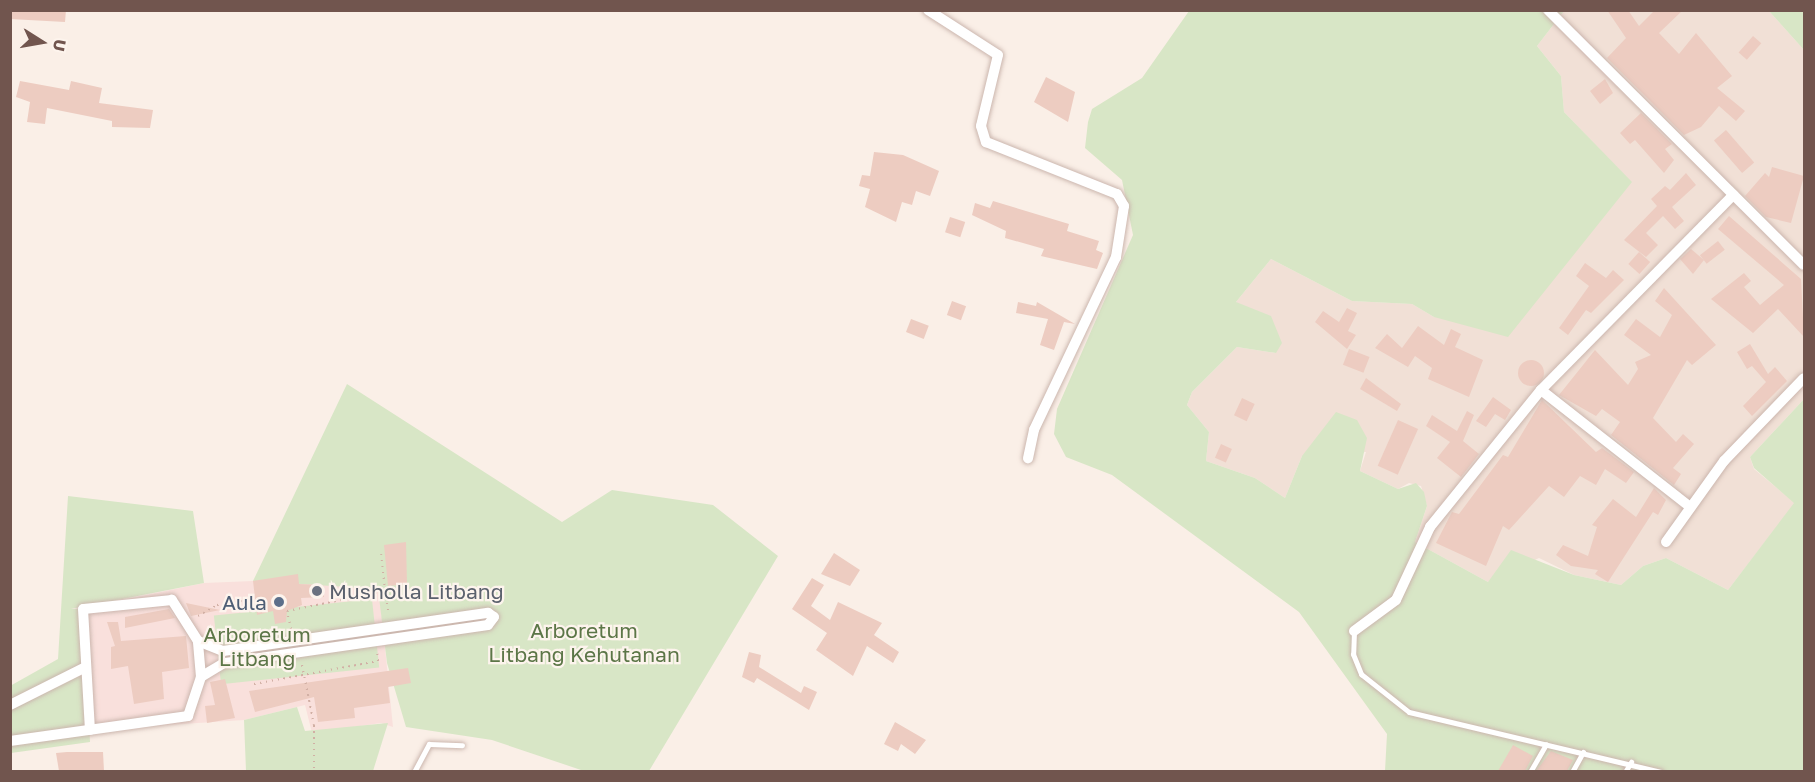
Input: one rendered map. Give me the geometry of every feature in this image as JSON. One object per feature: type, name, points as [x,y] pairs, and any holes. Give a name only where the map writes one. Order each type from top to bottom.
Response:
[{"type":"street","points":[[928,10],[998,55],[981,126],[986,142],[1117,194],[1124,206],[1116,257],[1034,430],[1028,458]]},
{"type":"street","points":[[1548,10],[1804,265]]},
{"type":"street","points":[[1354,631],[1396,600],[1430,527],[1541,390],[1732,195]]},
{"type":"street","points":[[1666,542],[1724,461],[1804,378]]},
{"type":"street","points":[[1541,390],[1690,507]]},
{"type":"street","points":[[10,741],[90,730],[188,716],[201,677],[198,641],[183,617],[167,600],[83,609],[84,668],[90,730]]},
{"type":"street","points":[[198,641],[223,651],[488,613],[494,621],[224,663],[201,677]]},
{"type":"street","points":[[381,640],[385,628]]},
{"type":"street","points":[[223,651],[224,663]]},
{"type":"street","points":[[10,705],[84,668]]},
{"type":"lane","points":[[1354,631],[1353,654],[1361,674],[1409,712],[1631,762],[1661,771]]},
{"type":"lane","points":[[414,771],[429,744],[462,745]]},
{"type":"lane","points":[[1530,771],[1546,744]]},
{"type":"lane","points":[[1572,771],[1583,752]]},
{"type":"lane","points":[[1625,771],[1631,762]]},
{"type":"path","points":[[381,554],[385,591],[385,628]]},
{"type":"path","points":[[294,640],[287,611],[385,591]]},
{"type":"path","points":[[183,617],[207,616],[217,605],[255,599]]},
{"type":"path","points":[[300,652],[314,725],[315,771]]},
{"type":"path","points":[[254,684],[304,677],[378,661]]},
{"type":"shaded area","points":[[1564,11],[1769,11],[1804,50],[1804,399],[1750,457],[1754,469],[1795,503],[1728,590],[1666,558],[1643,566],[1621,585],[1574,575],[1539,558],[1488,582],[1415,542],[1427,506],[1421,486],[1409,483],[1398,489],[1360,471],[1366,452],[1302,456],[1285,498],[1255,478],[1206,461],[1209,432],[1187,405],[1192,392],[1237,347],[1276,353],[1236,302],[1271,259],[1352,301],[1412,304],[1434,317],[1631,182],[1564,112],[1561,76],[1537,46]]},
{"type":"shaded area","points":[[253,581],[379,588],[393,727],[381,723],[312,733],[305,705],[244,720],[90,730],[88,607],[204,583]]},
{"type":"green space","points":[[1189,11],[1564,11],[1537,46],[1561,76],[1564,112],[1632,182],[1508,337],[1434,317],[1412,304],[1352,301],[1271,259],[1236,302],[1271,316],[1282,343],[1276,353],[1237,347],[1192,392],[1187,405],[1209,432],[1206,461],[1255,478],[1285,498],[1302,456],[1336,412],[1357,420],[1367,438],[1360,471],[1398,489],[1416,483],[1424,492],[1427,506],[1415,542],[1488,582],[1511,550],[1574,575],[1621,585],[1643,566],[1666,558],[1728,590],[1794,503],[1754,468],[1750,457],[1804,399],[1804,771],[1385,771],[1387,734],[1299,612],[1112,475],[1066,457],[1054,434],[1057,409],[1133,235],[1122,180],[1085,148],[1088,122],[1092,109],[1142,78]]},
{"type":"green space","points":[[1769,11],[1804,11],[1804,50]]},
{"type":"green space","name":"Arboretum Litbang Kehutanan","points":[[347,384],[562,522],[612,490],[713,505],[778,556],[649,771],[584,771],[492,740],[406,727],[387,663],[378,589],[253,581]]},
{"type":"green space","points":[[68,496],[193,511],[204,583],[71,609],[83,609],[90,742],[11,753],[10,686],[58,659]]},
{"type":"green space","name":"Arboretum Litbang","points":[[372,599],[379,668],[221,684],[214,616]]},
{"type":"green space","points":[[297,707],[305,731],[388,723],[373,771],[246,771],[244,720]]},
{"type":"building","points":[[10,10],[66,10],[65,22],[10,19]]},
{"type":"building","points":[[1607,10],[1628,10],[1639,26],[1655,10],[1683,10],[1659,33],[1679,54],[1696,33],[1732,76],[1717,88],[1745,111],[1736,121],[1719,106],[1701,127],[1684,135],[1607,58],[1626,38]]},
{"type":"building","points":[[1753,36],[1761,43],[1747,60],[1739,53]]},
{"type":"building","points":[[1046,77],[1075,92],[1068,122],[1034,102]]},
{"type":"building","points":[[1605,79],[1613,93],[1600,104],[1590,91]]},
{"type":"building","points":[[20,81],[69,90],[71,81],[102,88],[99,103],[153,110],[150,128],[112,127],[112,121],[47,108],[45,124],[27,122],[30,102],[16,97]]},
{"type":"building","points":[[1641,113],[1672,144],[1665,149],[1674,160],[1664,173],[1635,140],[1630,144],[1620,133]]},
{"type":"building","points":[[1726,130],[1754,162],[1742,173],[1714,140]]},
{"type":"building","points":[[874,152],[903,155],[939,171],[930,196],[916,191],[912,205],[902,202],[896,222],[865,207],[870,189],[859,186],[862,175],[870,176]]},
{"type":"building","points":[[1772,167],[1804,176],[1791,223],[1766,217],[1745,196],[1765,173],[1769,177]]},
{"type":"building","points":[[1686,173],[1696,185],[1672,207],[1684,221],[1675,229],[1663,216],[1646,233],[1658,245],[1646,257],[1624,240],[1657,206],[1651,199],[1665,186],[1670,190]]},
{"type":"building","points":[[993,201],[1069,224],[1067,231],[1099,241],[1096,250],[1103,253],[1097,269],[1041,256],[1044,249],[1005,238],[1006,231],[972,215],[975,203],[990,208]]},
{"type":"building","points":[[1729,216],[1801,279],[1804,337],[1778,309],[1753,333],[1711,299],[1744,273],[1751,281],[1744,287],[1760,305],[1784,285],[1718,229]]},
{"type":"building","points":[[950,217],[965,222],[960,237],[945,232]]},
{"type":"building","points":[[1718,241],[1725,250],[1707,264],[1700,255]]},
{"type":"building","points":[[1691,249],[1704,260],[1693,274],[1680,259]]},
{"type":"building","points":[[1639,252],[1650,262],[1639,274],[1628,264]]},
{"type":"building","points":[[1585,263],[1606,278],[1613,270],[1624,280],[1591,313],[1586,310],[1568,335],[1559,328],[1589,286],[1576,276]]},
{"type":"building","points":[[1664,288],[1716,345],[1692,365],[1687,360],[1653,418],[1676,442],[1683,434],[1694,444],[1673,468],[1681,474],[1674,485],[1611,435],[1620,422],[1602,409],[1596,416],[1559,395],[1595,350],[1628,385],[1638,369],[1635,362],[1651,355],[1624,335],[1636,319],[1660,337],[1672,315],[1655,301]]},
{"type":"building","points":[[952,301],[966,306],[961,320],[947,315]]},
{"type":"building","points":[[1018,302],[1036,306],[1037,302],[1075,324],[1064,322],[1054,350],[1040,345],[1048,319],[1016,313]]},
{"type":"building","points":[[1347,308],[1357,313],[1348,331],[1356,335],[1347,349],[1315,322],[1323,311],[1339,322]]},
{"type":"building","points":[[911,319],[929,326],[924,339],[906,332]]},
{"type":"building","points":[[1418,326],[1444,345],[1451,329],[1461,334],[1455,347],[1483,360],[1469,397],[1428,379],[1432,368],[1415,356],[1408,367],[1375,348],[1387,334],[1402,348]]},
{"type":"building","points":[[1750,344],[1768,374],[1775,367],[1787,381],[1752,416],[1743,406],[1766,382],[1752,366],[1747,369],[1737,352]]},
{"type":"building","points":[[1349,349],[1370,357],[1363,373],[1343,365]]},
{"type":"building","points":[[1531,360],[1540,364],[1544,373],[1540,382],[1531,386],[1522,382],[1518,373],[1522,364]]},
{"type":"building","points":[[1366,378],[1401,404],[1397,411],[1360,389]]},
{"type":"building","points":[[1493,397],[1511,410],[1505,420],[1495,414],[1486,427],[1476,421]]},
{"type":"building","points":[[1242,398],[1255,404],[1247,421],[1234,415]]},
{"type":"building","points":[[1542,400],[1596,452],[1602,448],[1634,472],[1626,483],[1605,469],[1596,485],[1580,476],[1564,497],[1549,486],[1509,530],[1503,526],[1486,566],[1436,543],[1452,512],[1459,514],[1503,455],[1508,457]]},
{"type":"building","points":[[1467,411],[1474,415],[1463,441],[1479,454],[1461,477],[1437,458],[1450,442],[1426,426],[1432,415],[1457,431]]},
{"type":"building","points":[[1398,420],[1418,429],[1398,475],[1378,466]]},
{"type":"building","points":[[1221,444],[1232,449],[1226,463],[1215,458]]},
{"type":"building","points":[[1654,488],[1666,500],[1658,515],[1653,512],[1608,582],[1595,574],[1598,570],[1571,566],[1556,555],[1563,545],[1588,556],[1597,527],[1592,525],[1613,499],[1636,517]]},
{"type":"building","points":[[406,542],[407,584],[388,586],[384,545]]},
{"type":"building","points":[[834,553],[860,570],[850,586],[821,574]]},
{"type":"building","name":"Aula","points":[[298,574],[299,584],[323,585],[324,597],[301,598],[302,605],[287,611],[286,622],[275,624],[273,611],[257,615],[253,581]]},
{"type":"building","points":[[812,578],[824,585],[811,606],[830,620],[838,602],[882,623],[874,635],[899,652],[893,663],[867,646],[853,676],[816,650],[827,633],[792,609]]},
{"type":"building","points":[[186,603],[220,610],[191,616]]},
{"type":"building","points":[[169,609],[175,618],[125,628],[125,617]]},
{"type":"building","points":[[107,622],[118,622],[121,641],[186,636],[189,668],[162,672],[164,699],[134,704],[128,666],[111,669],[111,647],[115,646]]},
{"type":"building","points":[[749,652],[761,655],[759,667],[801,693],[804,686],[817,692],[809,710],[757,678],[754,683],[742,677]]},
{"type":"building","points":[[408,668],[411,683],[388,687],[390,703],[354,708],[355,718],[318,722],[314,697],[255,712],[249,691]]},
{"type":"building","points":[[225,679],[235,718],[207,723],[205,706],[215,705],[210,682]]},
{"type":"building","points":[[895,722],[926,740],[915,754],[901,744],[898,751],[884,744]]},
{"type":"building","points":[[1513,745],[1533,756],[1525,771],[1498,771]]},
{"type":"building","points":[[1551,751],[1573,760],[1567,771],[1536,771]]},
{"type":"building","points":[[103,752],[104,771],[59,771],[56,753]]},
{"type":"place","name":"Musholla Litbang","points":[[317,591]]},
{"type":"place","name":"Aula","points":[[279,602]]}]
